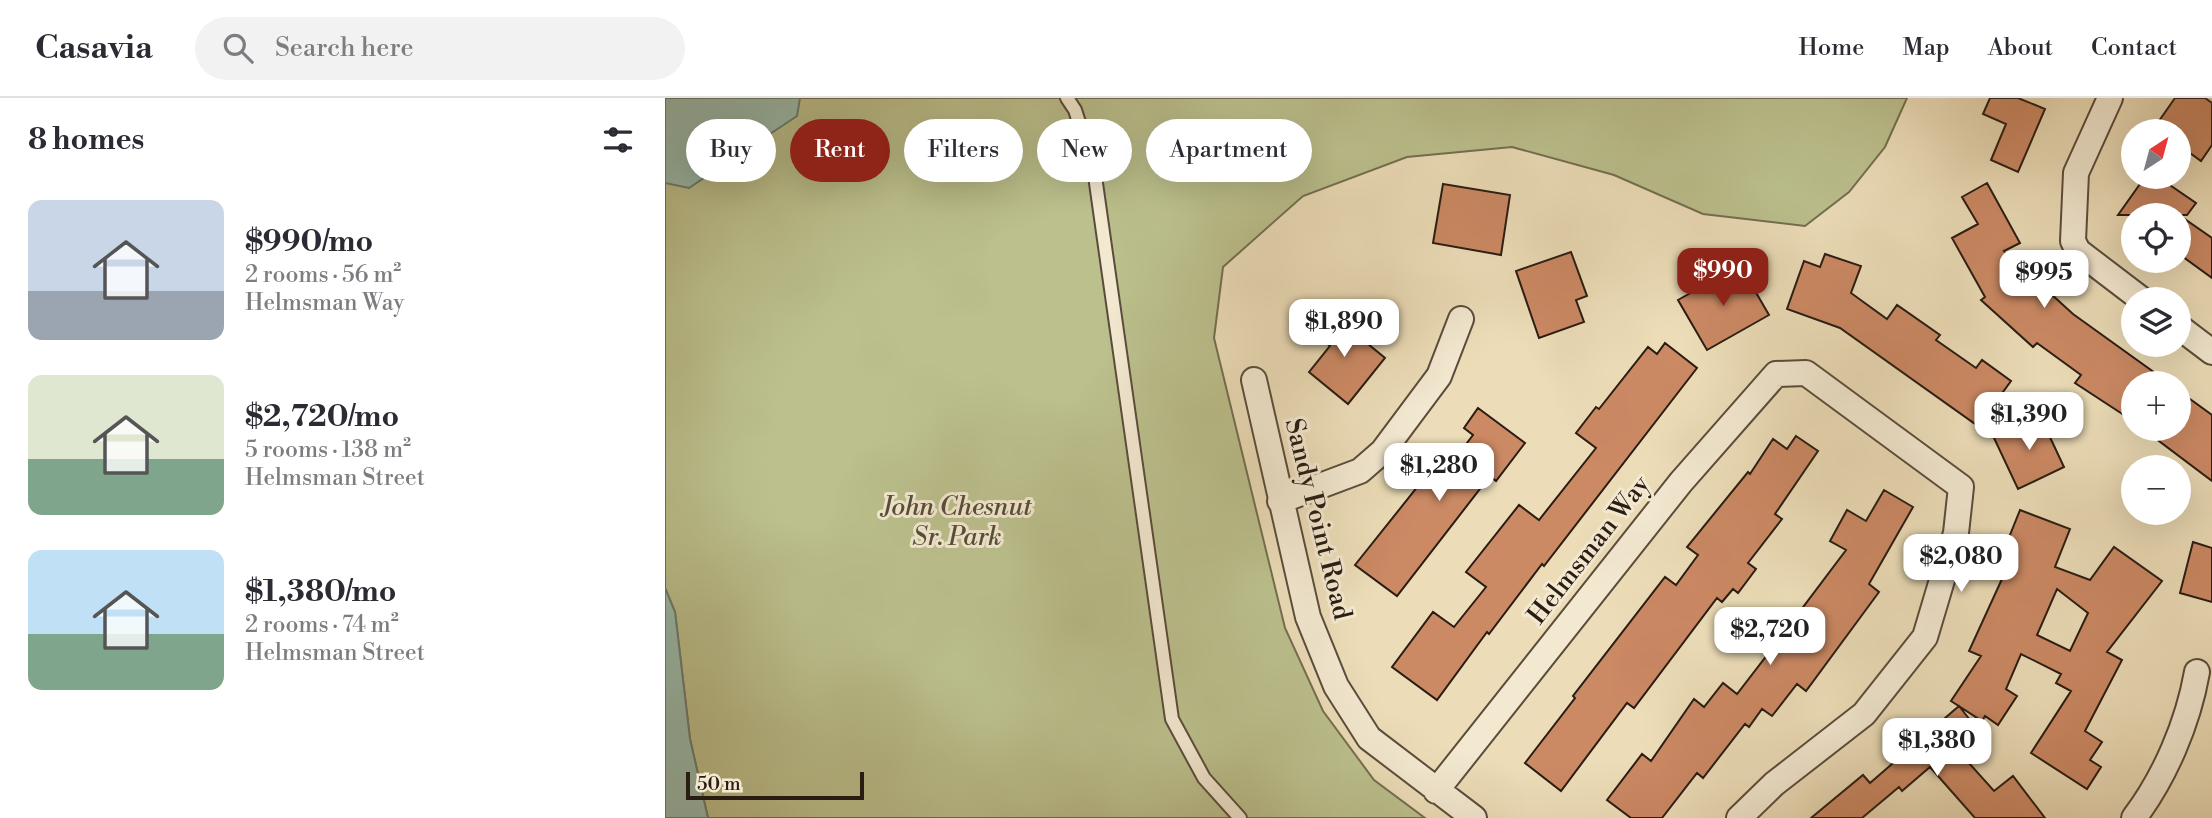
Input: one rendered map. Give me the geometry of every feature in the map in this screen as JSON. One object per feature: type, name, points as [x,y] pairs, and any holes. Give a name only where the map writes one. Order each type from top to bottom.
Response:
[{"type":"street","points":[[2110,98],[2076,173],[2073,241],[2078,251],[2125,287]]},
{"type":"street","points":[[1280,500],[1360,471],[1383,451],[1439,376],[1461,319]]},
{"type":"street","points":[[2191,336],[2212,352]]},
{"type":"street","name":"Helmsman Way","points":[[1436,791],[1681,482],[1776,374],[1807,373],[1961,487],[1956,533],[1925,637],[1864,714],[1774,784],[1739,818]]},
{"type":"street","name":"Sandy Point Road","points":[[1254,380],[1308,617],[1336,686],[1369,738],[1474,818]]},
{"type":"street","points":[[2134,818],[2152,789],[2179,734],[2192,701],[2197,673]]},
{"type":"lane","points":[[1067,98],[1075,110],[1094,169],[1172,719],[1204,778],[1240,818]]},
{"type":"green space","name":"John Chesnut Sr. Park","points":[[665,98],[1907,98],[1885,147],[1849,192],[1805,226],[1703,214],[1614,175],[1512,147],[1407,157],[1303,196],[1223,267],[1214,338],[1285,628],[1323,711],[1374,780],[1425,818],[708,818],[690,739],[675,612],[665,588]]},
{"type":"shaded area","points":[[665,98],[800,98],[797,116],[776,130],[776,119],[686,119],[686,182],[698,182],[689,188],[665,183]]},
{"type":"shaded area","points":[[665,588],[675,612],[690,739],[708,818],[665,818]]},
{"type":"building","points":[[1990,98],[2018,98],[2045,109],[2018,172],[1991,160],[2006,124],[1983,114]]},
{"type":"building","points":[[2175,98],[2205,98],[2212,103],[2212,145],[2201,161],[2191,154],[2191,119],[2160,119]]},
{"type":"building","points":[[1987,183],[2020,243],[2004,251],[2073,314],[2121,348],[2121,357],[2133,357],[2152,371],[2121,371],[2121,413],[2075,383],[2081,375],[2037,343],[2033,347],[1981,300],[1985,297],[1952,238],[1978,224],[1962,197]]},
{"type":"building","points":[[1443,184],[1510,195],[1501,255],[1433,243]]},
{"type":"building","points":[[2136,189],[2176,189],[2196,203],[2191,210],[2191,203],[2127,203]]},
{"type":"building","points":[[2191,223],[2212,238],[2212,278],[2191,263]]},
{"type":"building","points":[[1571,252],[1587,296],[1576,300],[1584,322],[1539,338],[1516,271]]},
{"type":"building","points":[[1825,254],[1861,266],[1851,293],[1887,319],[1897,305],[1940,335],[1936,340],[1976,368],[1982,360],[2011,381],[1978,426],[1840,328],[1787,309],[1804,261],[1820,267]]},
{"type":"building","points":[[1740,265],[1769,315],[1707,350],[1678,300]]},
{"type":"building","points":[[1329,312],[1385,358],[1348,404],[1309,372],[1330,346],[1313,332]]},
{"type":"building","points":[[1665,343],[1697,368],[1544,566],[1542,564],[1489,634],[1487,632],[1437,700],[1392,667],[1433,612],[1454,627],[1486,587],[1466,572],[1519,505],[1539,520],[1596,448],[1576,433],[1596,407],[1599,409],[1648,347],[1657,354]]},
{"type":"building","points":[[2191,400],[2212,415],[2212,481],[2191,465],[2191,455],[2178,455],[2159,441],[2191,441]]},
{"type":"building","points":[[1478,408],[1525,443],[1496,481],[1490,476],[1397,596],[1355,565],[1442,456],[1451,464],[1473,435],[1464,428]]},
{"type":"building","points":[[2040,416],[2064,467],[2018,489],[1994,438]]},
{"type":"building","points":[[1796,436],[1818,451],[1775,514],[1782,519],[1748,563],[1756,569],[1738,593],[1733,589],[1722,602],[1717,598],[1634,708],[1627,703],[1561,791],[1525,763],[1665,577],[1676,585],[1698,555],[1687,547],[1748,472],[1750,474],[1773,439],[1787,449]]},
{"type":"building","points":[[1884,490],[1913,507],[1869,584],[1879,592],[1806,691],[1797,684],[1772,716],[1762,709],[1749,727],[1745,724],[1703,778],[1697,773],[1662,818],[1631,818],[1607,800],[1642,754],[1651,761],[1694,699],[1704,707],[1723,683],[1737,694],[1774,646],[1764,639],[1779,620],[1788,627],[1846,550],[1830,541],[1847,510],[1866,521]]},
{"type":"building","points":[[2020,510],[2070,529],[2055,567],[2090,580],[2114,547],[2162,581],[2107,652],[2122,660],[2085,731],[2102,742],[2090,760],[2101,767],[2087,789],[2031,753],[2071,691],[2056,683],[2061,674],[2021,654],[2006,689],[2017,696],[1998,725],[1985,716],[1982,721],[1951,701],[1981,656],[1969,651],[2007,568],[1998,565]],"holes":[[[2057,589],[2088,613],[2070,651],[2037,635]]]},
{"type":"building","points":[[2193,542],[2212,548],[2212,602],[2180,593]]},
{"type":"building","points":[[1959,706],[1977,729],[1960,753],[1994,791],[2013,776],[2045,818],[1975,818],[1930,767],[1902,791],[1899,787],[1862,818],[1811,818],[1863,775],[1870,783]]}]
